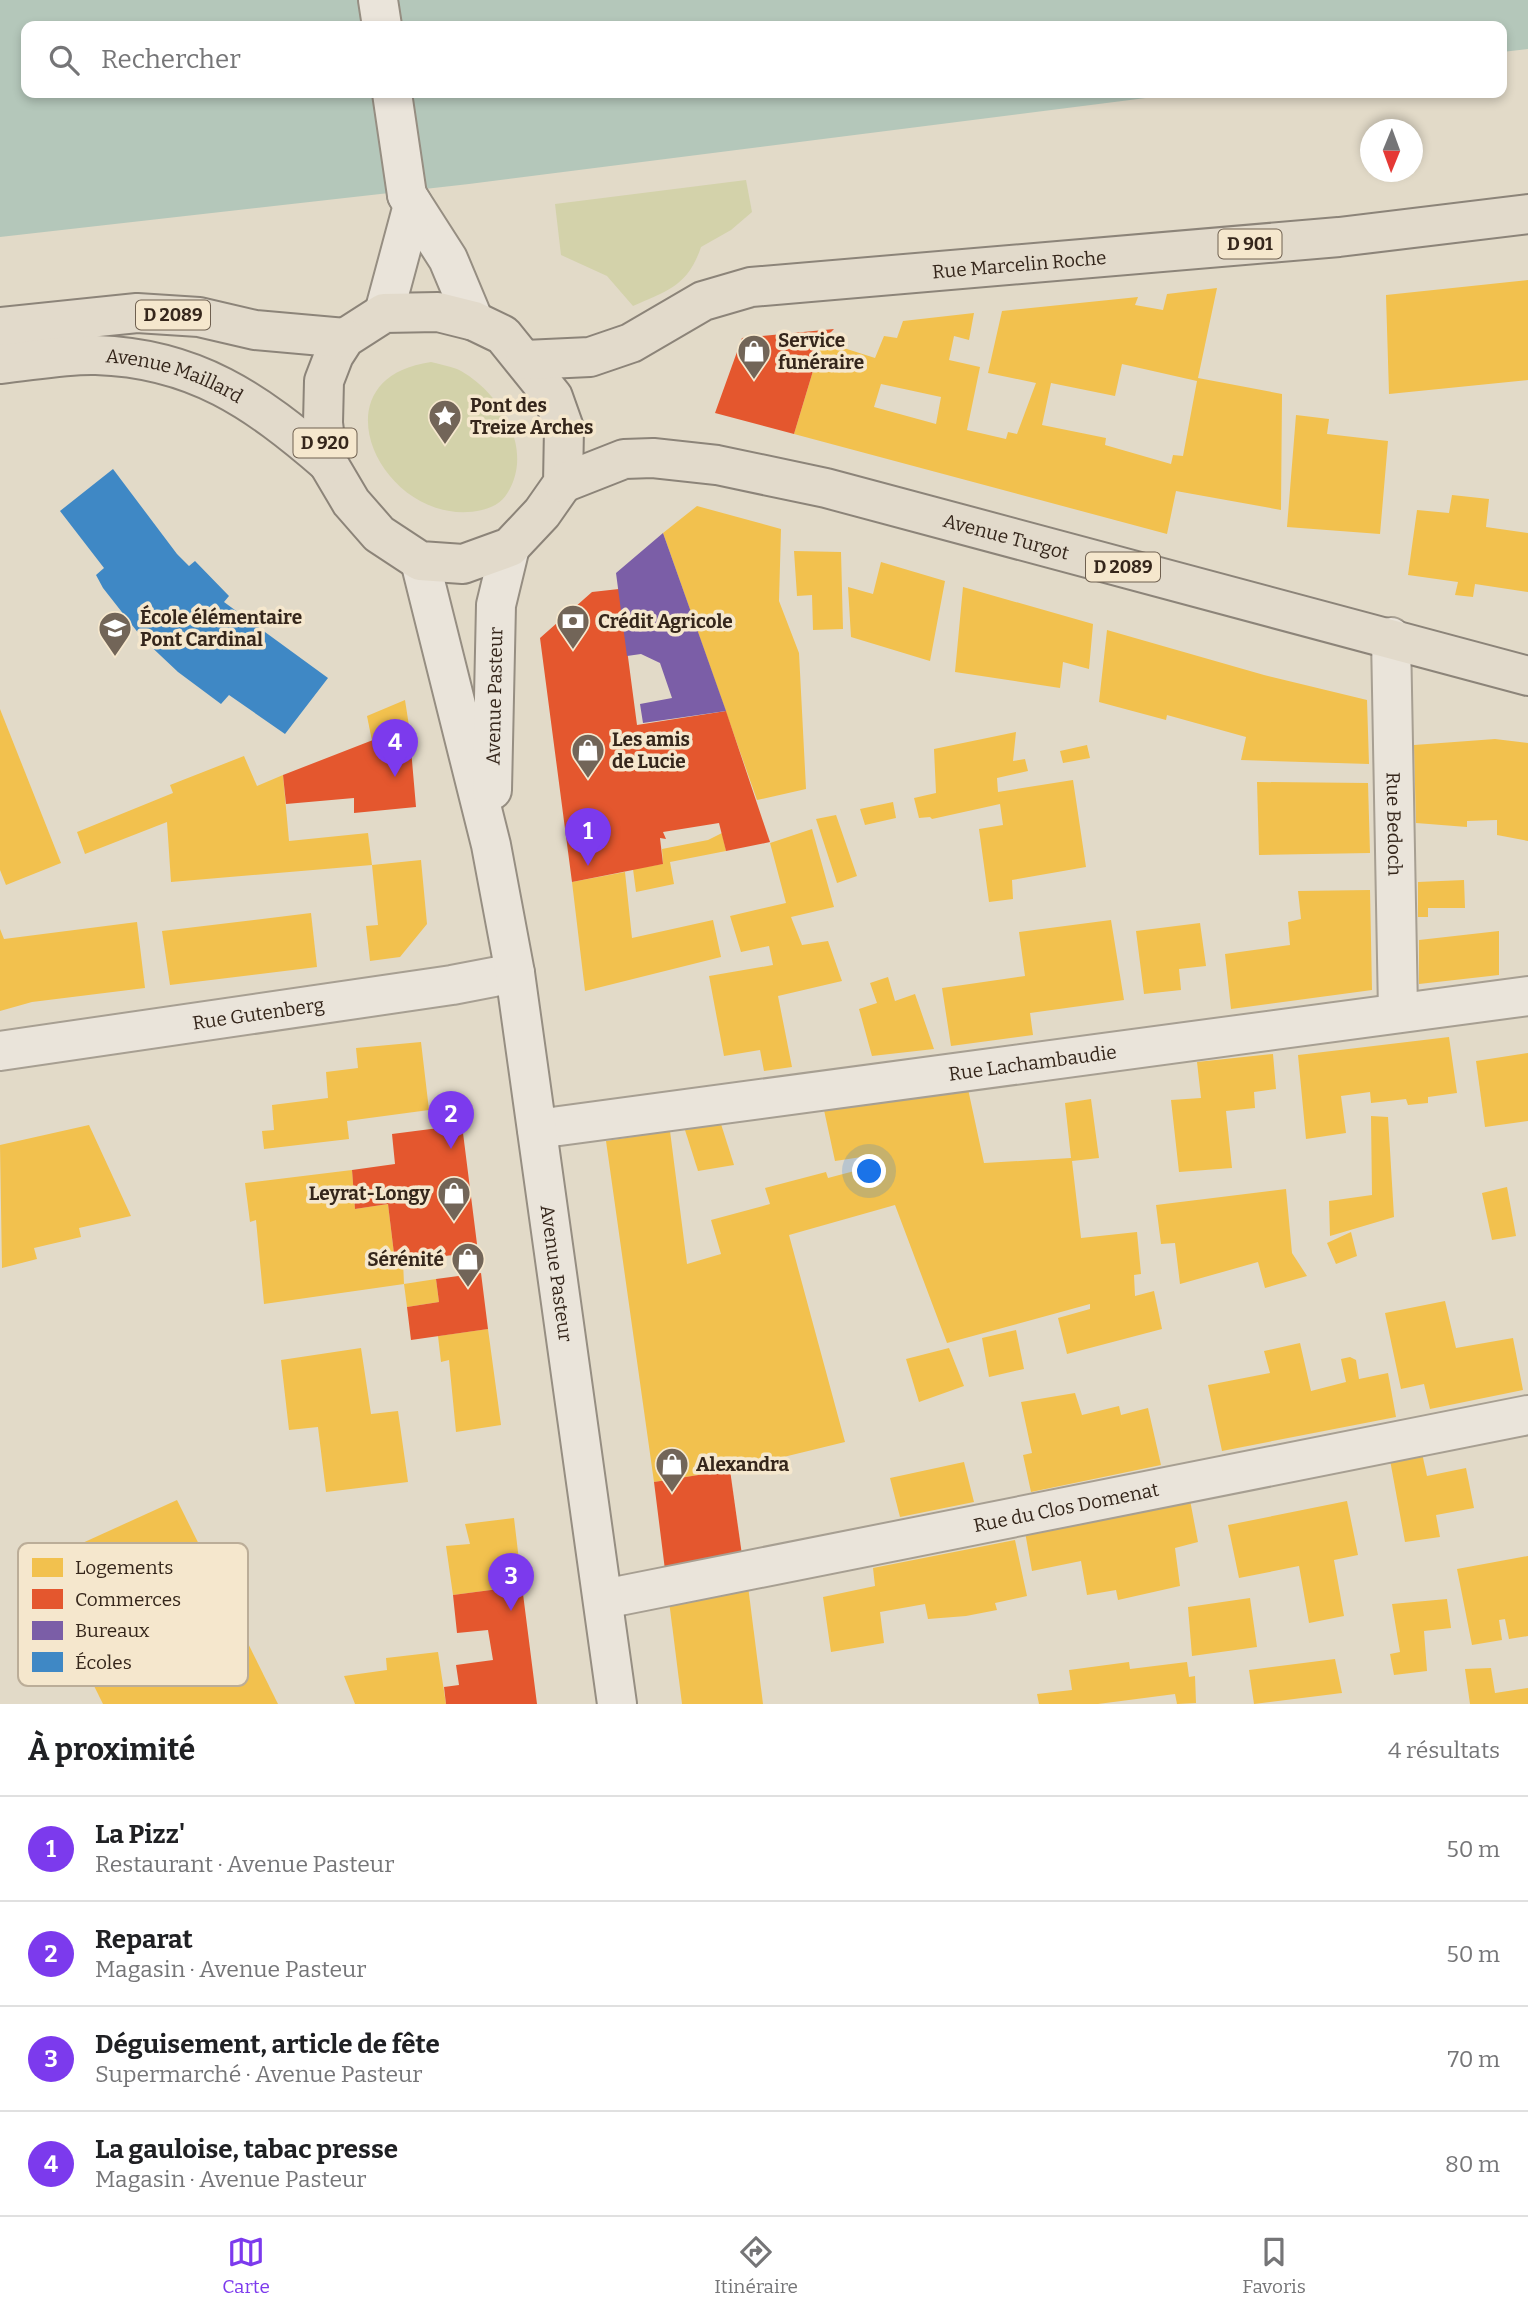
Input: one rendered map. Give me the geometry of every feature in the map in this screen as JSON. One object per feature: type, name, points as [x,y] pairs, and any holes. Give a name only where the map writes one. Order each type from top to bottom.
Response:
[{"type":"main road","name":"Rue Marcelin Roche","points":[[525,360],[590,357],[631,343],[703,301],[751,287],[1339,237],[1528,214]]},
{"type":"main road","points":[[384,313],[438,312],[474,321],[503,335],[553,397],[564,428],[563,483],[542,513],[510,547],[463,564],[421,561]]},
{"type":"main road","name":"D 2089","points":[[0,327],[137,313],[199,317],[255,330],[345,338]]},
{"type":"main road","name":"D 920","points":[[384,313],[345,338],[334,355],[324,381],[323,423],[328,463],[351,502],[379,534],[421,561]]},
{"type":"main road","name":"Avenue Maillard","points":[[0,364],[93,355],[137,358],[181,369],[229,388],[284,425],[328,463]]},
{"type":"main road","name":"Avenue Turgot","points":[[563,483],[624,459],[717,465],[826,488],[1391,637],[1528,676]]},
{"type":"street","points":[[378,0],[381,21]]},
{"type":"street","points":[[384,313],[410,200],[393,98]]},
{"type":"street","points":[[410,200],[448,259],[474,321]]},
{"type":"street","name":"Avenue Pasteur","points":[[491,845],[496,605],[510,547]]},
{"type":"street","name":"Avenue Pasteur","points":[[421,561],[491,845],[516,972],[617,1704]]},
{"type":"street","name":"Rue Bedoch","points":[[1391,637],[1398,1011]]},
{"type":"street","name":"Rue Gutenberg","points":[[0,1051],[452,985],[516,972]]},
{"type":"street","name":"Rue Lachambaudie","points":[[537,1129],[1398,1011],[1528,996]]},
{"type":"street","name":"Rue du Clos Domenat","points":[[604,1599],[1528,1415]]},
{"type":"green space","points":[[746,180],[752,212],[731,230],[701,247],[690,271],[675,286],[633,306],[607,276],[561,255],[555,204]]},
{"type":"green space","points":[[431,362],[457,369],[471,377],[495,401],[512,430],[517,463],[514,479],[503,499],[494,506],[482,510],[447,511],[416,499],[391,477],[374,451],[368,422],[374,395],[394,374]]},
{"type":"shaded area","points":[[0,0],[1528,0],[1528,49],[1507,51],[1507,21],[21,21],[21,98],[1146,98],[469,184],[0,237]]},
{"type":"building: Logements","points":[[1528,280],[1528,380],[1389,394],[1386,295]]},
{"type":"building: Logements","points":[[1217,288],[1198,378],[1282,394],[1281,510],[1176,491],[1167,534],[794,434],[822,341],[875,358],[884,336],[897,338],[903,321],[974,313],[969,340],[954,336],[949,360],[980,367],[967,430],[1006,439],[1008,432],[1017,434],[1036,383],[988,373],[1002,311],[1138,297],[1135,305],[1163,310],[1167,294]],"holes":[[[1122,364],[1197,381],[1183,456],[1173,455],[1171,464],[1105,445],[1106,438],[1042,425],[1051,383],[1115,396]],[[881,384],[941,397],[936,424],[874,407]]]},
{"type":"building: Logements","points":[[1296,415],[1329,419],[1327,434],[1388,441],[1380,534],[1287,527]]},
{"type":"building: Logements","points":[[1452,495],[1489,499],[1486,527],[1528,533],[1528,592],[1475,584],[1473,597],[1455,595],[1458,582],[1408,575],[1417,510],[1449,513]]},
{"type":"building: Logements","points":[[697,506],[781,529],[779,601],[799,653],[806,789],[757,800],[663,533]]},
{"type":"building: Logements","points":[[794,551],[841,552],[843,629],[813,630],[812,595],[797,596]]},
{"type":"building: Logements","points":[[881,562],[945,581],[930,661],[851,637],[848,587],[873,594]]},
{"type":"building: Logements","points":[[963,587],[1093,624],[1089,669],[1063,662],[1060,688],[955,672]]},
{"type":"building: Logements","points":[[1107,630],[1264,675],[1367,700],[1369,764],[1241,760],[1246,737],[1167,715],[1166,720],[1099,702]]},
{"type":"building: Logements","points":[[405,700],[409,726],[372,741],[367,716]]},
{"type":"building: Logements","points":[[0,709],[61,863],[6,885],[0,870]]},
{"type":"building: Logements","points":[[1016,732],[1013,761],[1025,759],[1028,771],[997,778],[998,792],[1073,780],[1086,867],[1012,880],[1013,899],[989,902],[979,829],[1003,825],[1000,804],[932,819],[919,818],[914,798],[936,793],[934,749]]},
{"type":"building: Logements","points":[[1495,739],[1528,743],[1528,841],[1497,835],[1497,820],[1467,821],[1467,827],[1416,823],[1414,745]]},
{"type":"building: Logements","points":[[1087,745],[1090,758],[1063,763],[1060,751]]},
{"type":"building: Logements","points":[[244,756],[257,786],[283,775],[289,841],[368,833],[372,865],[171,882],[167,822],[85,854],[77,832],[173,793],[170,785]]},
{"type":"building: Logements","points":[[1257,782],[1368,783],[1370,853],[1259,855]]},
{"type":"building: Logements","points":[[893,802],[896,818],[865,825],[860,809]]},
{"type":"building: Logements","points":[[836,815],[857,876],[837,883],[816,819]]},
{"type":"building: Logements","points":[[812,829],[834,907],[791,917],[802,945],[828,941],[842,981],[778,996],[792,1067],[764,1071],[760,1050],[724,1056],[709,976],[773,965],[769,946],[741,952],[730,916],[786,903],[770,843]]},
{"type":"building: Logements","points":[[722,833],[726,851],[670,862],[674,884],[636,892],[633,869],[663,864],[662,849],[708,840]]},
{"type":"building: Logements","points":[[421,860],[427,924],[400,957],[370,961],[366,926],[378,925],[372,865]]},
{"type":"building: Logements","points":[[625,872],[632,938],[713,920],[721,957],[585,991],[572,882]]},
{"type":"building: Logements","points":[[1464,880],[1465,908],[1428,908],[1428,917],[1418,917],[1418,882]]},
{"type":"building: Logements","points":[[1370,890],[1372,990],[1231,1009],[1225,954],[1290,945],[1288,922],[1301,919],[1298,891]]},
{"type":"building: Logements","points":[[311,913],[317,967],[170,985],[162,931]]},
{"type":"building: Logements","points":[[1111,920],[1124,1000],[1030,1013],[1033,1035],[951,1046],[942,988],[1025,976],[1019,932]]},
{"type":"building: Logements","points":[[137,922],[145,988],[32,1002],[0,1011],[0,929],[4,939]]},
{"type":"building: Logements","points":[[1200,923],[1206,966],[1179,969],[1181,990],[1144,994],[1136,931]]},
{"type":"building: Logements","points":[[1499,931],[1499,975],[1419,984],[1419,940]]},
{"type":"building: Logements","points":[[888,977],[895,1001],[915,994],[934,1049],[872,1056],[859,1009],[877,1003],[870,983]]},
{"type":"building: Logements","points":[[1449,1037],[1457,1093],[1428,1097],[1428,1103],[1408,1105],[1406,1099],[1371,1103],[1370,1092],[1341,1096],[1346,1133],[1306,1139],[1298,1055]]},
{"type":"building: Logements","points":[[421,1042],[429,1110],[347,1121],[349,1139],[264,1149],[262,1131],[274,1130],[272,1105],[328,1098],[326,1072],[358,1068],[356,1048]]},
{"type":"building: Logements","points":[[1528,1053],[1528,1121],[1485,1127],[1476,1061]]},
{"type":"building: Logements","points":[[1273,1054],[1276,1089],[1254,1092],[1255,1108],[1226,1111],[1232,1168],[1179,1172],[1171,1100],[1201,1098],[1197,1062]]},
{"type":"building: Logements","points":[[968,1089],[984,1163],[1071,1158],[1065,1103],[1091,1099],[1099,1158],[1072,1161],[1081,1238],[1137,1232],[1141,1274],[1134,1275],[1135,1296],[1154,1291],[1162,1329],[1067,1354],[1058,1318],[1090,1309],[1090,1304],[947,1343],[895,1205],[789,1235],[845,1442],[730,1470],[654,1482],[606,1141],[670,1131],[687,1264],[721,1254],[711,1220],[770,1204],[765,1188],[826,1172],[828,1178],[877,1165],[875,1155],[835,1161],[824,1110]]},
{"type":"building: Logements","points":[[1371,1116],[1388,1117],[1394,1217],[1330,1236],[1329,1201],[1372,1195]]},
{"type":"building: Logements","points":[[721,1124],[734,1165],[698,1171],[685,1130]]},
{"type":"building: Logements","points":[[89,1125],[131,1216],[79,1228],[81,1237],[34,1248],[37,1259],[2,1268],[0,1145]]},
{"type":"building: Logements","points":[[352,1170],[355,1209],[388,1204],[395,1262],[403,1261],[404,1284],[264,1304],[256,1220],[250,1222],[245,1183]]},
{"type":"building: Logements","points":[[1507,1187],[1516,1236],[1492,1240],[1482,1193]]},
{"type":"building: Logements","points":[[1286,1189],[1292,1253],[1307,1276],[1265,1288],[1258,1262],[1180,1284],[1175,1243],[1161,1244],[1156,1205]]},
{"type":"building: Logements","points":[[1351,1232],[1357,1256],[1336,1264],[1327,1243]]},
{"type":"building: Logements","points":[[436,1279],[439,1302],[407,1307],[404,1284]]},
{"type":"building: Logements","points":[[1445,1301],[1456,1348],[1513,1338],[1523,1390],[1430,1409],[1424,1384],[1401,1389],[1385,1313]]},
{"type":"building: Logements","points":[[488,1329],[501,1425],[456,1432],[449,1360],[441,1362],[438,1336]]},
{"type":"building: Logements","points":[[1016,1330],[1024,1369],[989,1377],[982,1338]]},
{"type":"building: Logements","points":[[1300,1343],[1311,1391],[1346,1382],[1341,1359],[1350,1357],[1356,1360],[1359,1379],[1388,1373],[1396,1417],[1222,1451],[1208,1385],[1270,1373],[1264,1351]]},
{"type":"building: Logements","points":[[361,1348],[371,1414],[398,1411],[408,1482],[326,1492],[318,1427],[289,1430],[281,1360]]},
{"type":"building: Logements","points":[[949,1348],[964,1386],[919,1402],[906,1359]]},
{"type":"building: Logements","points":[[1075,1393],[1082,1415],[1119,1406],[1121,1415],[1148,1408],[1161,1465],[1031,1492],[1023,1455],[1032,1453],[1021,1402]]},
{"type":"building: Logements","points":[[1422,1453],[1427,1476],[1466,1468],[1474,1508],[1436,1515],[1440,1537],[1405,1542],[1390,1460]]},
{"type":"building: Logements","points":[[964,1462],[974,1502],[900,1517],[890,1478]]},
{"type":"building: Logements","points":[[177,1500],[198,1543],[82,1543]]},
{"type":"building: Logements","points":[[1190,1500],[1198,1542],[1175,1548],[1180,1586],[1118,1600],[1116,1590],[1087,1595],[1081,1561],[1032,1571],[1025,1532]]},
{"type":"building: Logements","points":[[1347,1501],[1358,1555],[1334,1560],[1344,1616],[1309,1623],[1299,1566],[1239,1578],[1228,1525]]},
{"type":"building: Logements","points":[[514,1518],[522,1586],[453,1595],[446,1546],[470,1544],[465,1524]]},
{"type":"building: Logements","points":[[1015,1540],[1027,1596],[995,1603],[997,1610],[966,1616],[928,1619],[925,1604],[880,1612],[884,1643],[831,1652],[823,1597],[875,1586],[873,1568]]},
{"type":"building: Logements","points":[[1528,1556],[1528,1636],[1509,1639],[1505,1619],[1499,1620],[1502,1640],[1472,1645],[1457,1569]]},
{"type":"building: Logements","points":[[748,1586],[763,1704],[682,1704],[669,1601]]},
{"type":"building: Logements","points":[[1250,1598],[1257,1647],[1192,1656],[1188,1607]]},
{"type":"building: Logements","points":[[1447,1599],[1451,1628],[1424,1631],[1427,1671],[1394,1675],[1390,1654],[1400,1652],[1392,1604]]},
{"type":"building: Logements","points":[[248,1643],[278,1704],[103,1704],[94,1686],[248,1686]]},
{"type":"building: Logements","points":[[438,1652],[446,1704],[355,1704],[344,1676],[387,1670],[386,1658]]},
{"type":"building: Logements","points":[[1335,1659],[1342,1693],[1254,1704],[1249,1670]]},
{"type":"building: Logements","points":[[1129,1662],[1130,1669],[1187,1662],[1189,1677],[1195,1676],[1196,1703],[1177,1704],[1175,1694],[1098,1704],[1039,1704],[1037,1694],[1072,1690],[1069,1670]]},
{"type":"building: Logements","points":[[1491,1668],[1495,1693],[1528,1688],[1528,1704],[1470,1704],[1465,1669]]},
{"type":"building: Commerces","points":[[834,329],[822,341],[794,434],[715,413],[742,338]]},
{"type":"building: Commerces","points":[[619,589],[637,725],[726,711],[770,842],[726,851],[719,823],[663,832],[666,839],[660,838],[663,864],[572,882],[540,638],[592,592]]},
{"type":"building: Commerces","points":[[409,726],[416,807],[354,813],[354,798],[286,804],[283,775]]},
{"type":"building: Commerces","points":[[462,1125],[478,1252],[395,1262],[388,1204],[355,1209],[352,1170],[395,1164],[392,1134]]},
{"type":"building: Commerces","points":[[481,1273],[488,1329],[411,1340],[407,1307],[439,1302],[436,1279]]},
{"type":"building: Commerces","points":[[730,1470],[742,1555],[665,1570],[654,1482]]},
{"type":"building: Commerces","points":[[522,1586],[537,1704],[446,1704],[444,1687],[459,1685],[456,1665],[493,1660],[488,1630],[457,1633],[453,1595]]},
{"type":"building: Bureaux","points":[[663,533],[726,711],[643,723],[640,704],[672,698],[660,663],[641,654],[627,656],[616,573]]},
{"type":"building: Écoles","points":[[113,469],[177,554],[189,566],[195,561],[229,596],[224,602],[328,678],[285,734],[229,695],[221,704],[178,672],[143,639],[103,588],[96,575],[104,568],[60,511]]},
{"type":"place","name":"Service funéraire","points":[[754,381]]},
{"type":"place","name":"Pont des Treize Arches","points":[[445,446]]},
{"type":"place","name":"Crédit Agricole","points":[[573,651]]},
{"type":"place","name":"École élémentaire Pont Cardinal","points":[[115,658]]},
{"type":"place","name":"La gauloise, tabac presse","points":[[395,777]]},
{"type":"place","name":"Les amis de Lucie","points":[[588,780]]},
{"type":"place","name":"La Pizz'","points":[[588,866]]},
{"type":"place","name":"Reparat","points":[[451,1149]]},
{"type":"place","name":"Leyrat-Longy","points":[[454,1223]]},
{"type":"place","name":"Sérénité","points":[[468,1289]]},
{"type":"place","name":"Alexandra","points":[[672,1494]]},
{"type":"place","name":"Déguisement, article de fête","points":[[511,1611]]}]
